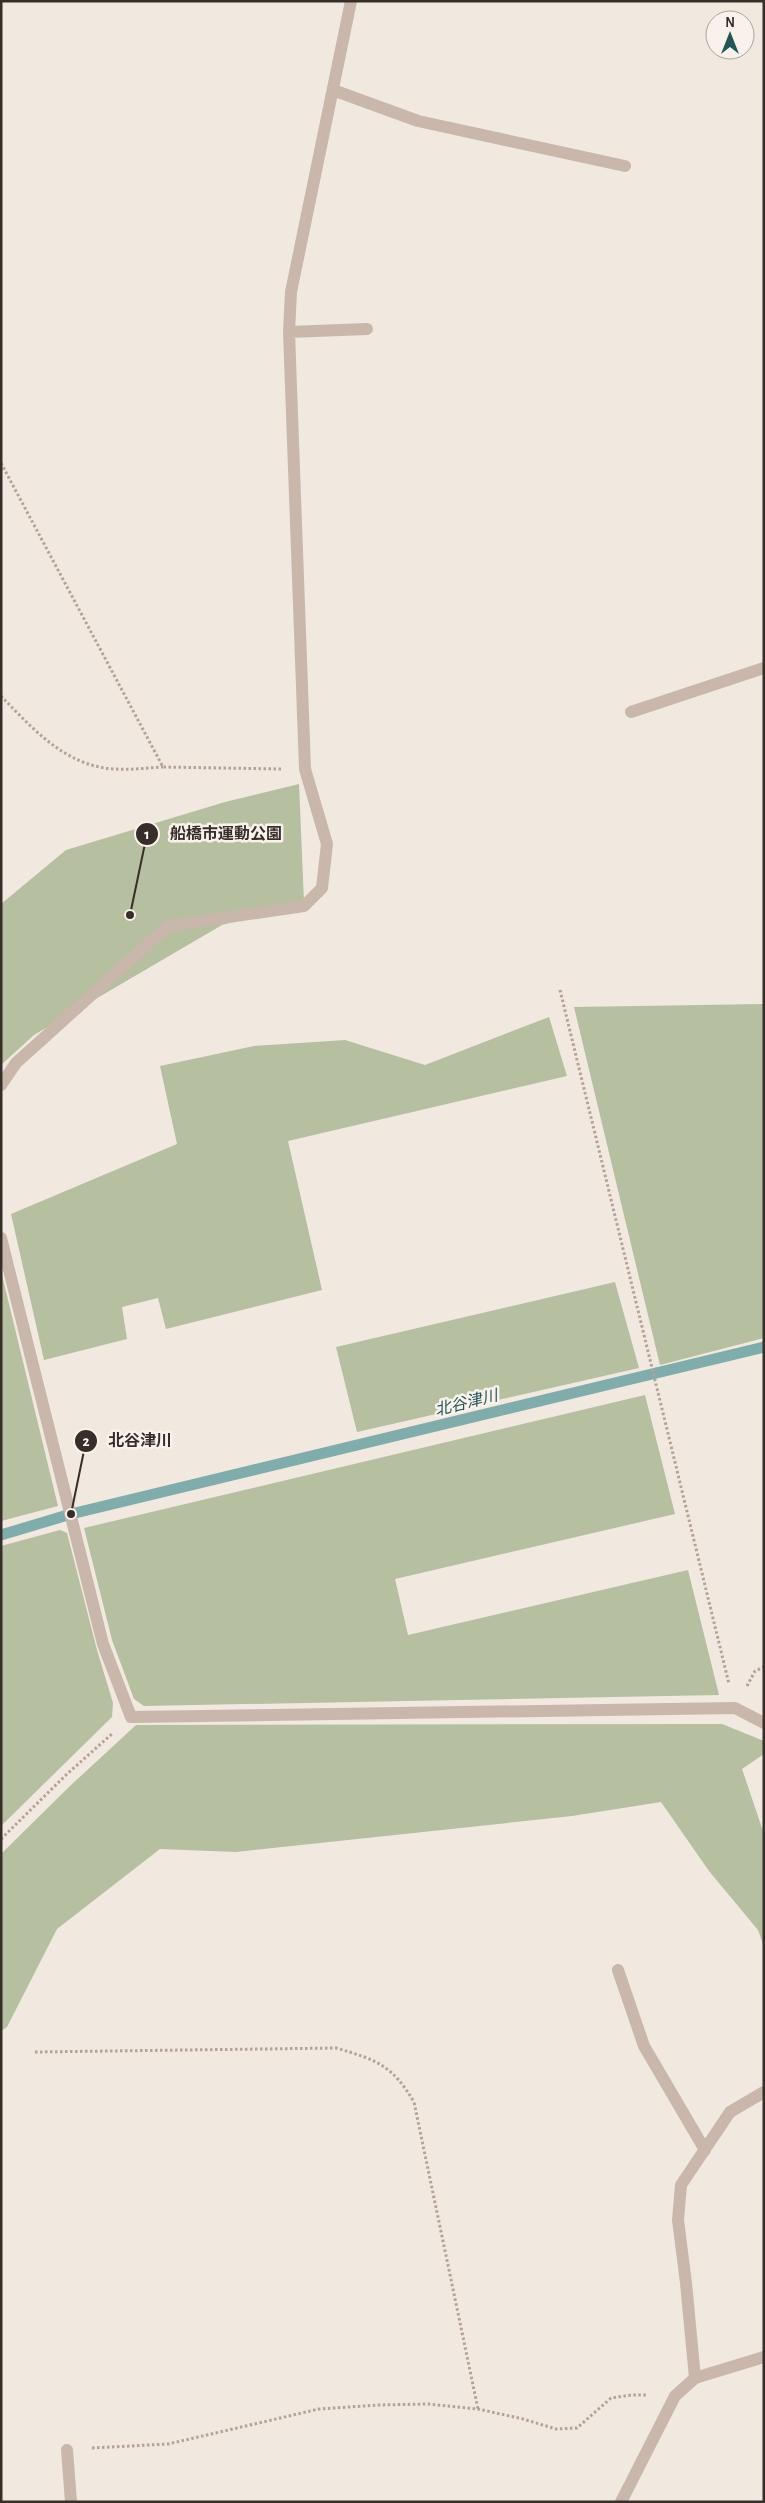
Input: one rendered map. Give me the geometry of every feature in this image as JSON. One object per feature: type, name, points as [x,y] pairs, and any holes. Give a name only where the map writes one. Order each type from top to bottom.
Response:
[{"type":"street","points":[[1,1085],[16,1063],[168,926],[304,906],[322,888],[327,844],[304,769],[289,332],[290,292],[351,1]]},
{"type":"street","points":[[332,90],[418,121],[625,166]]},
{"type":"street","points":[[289,332],[367,329]]},
{"type":"street","points":[[631,712],[764,668]]},
{"type":"street","points":[[1,1238],[103,1644],[131,1717],[735,1708],[764,1723]]},
{"type":"street","points":[[618,1970],[644,2046],[705,2150]]},
{"type":"street","points":[[695,2378],[678,2220],[682,2185],[730,2112],[764,2092]]},
{"type":"street","points":[[621,2502],[675,2396],[695,2378],[764,2357]]},
{"type":"street","points":[[67,2450],[71,2502]]},
{"type":"path","points":[[1,463],[163,767]]},
{"type":"path","points":[[1,696],[32,728],[58,748],[84,764],[106,768],[304,769]]},
{"type":"path","points":[[560,990],[735,1708]]},
{"type":"path","points":[[735,1708],[755,1671],[764,1667]]},
{"type":"path","points":[[1,1839],[67,1774],[131,1717]]},
{"type":"path","points":[[35,2052],[336,2048],[371,2058],[401,2079],[414,2102],[478,2409]]},
{"type":"path","points":[[67,2450],[168,2444],[318,2409],[428,2404],[478,2409],[556,2429],[577,2428],[611,2398],[631,2395],[675,2396]]},
{"type":"green space","points":[[299,784],[304,902],[222,925],[34,1035],[1,1065],[1,904],[66,850],[225,802]]},
{"type":"green space","points":[[764,1004],[764,1338],[660,1365],[574,1007]]},
{"type":"green space","points":[[549,1017],[567,1076],[288,1141],[322,1290],[166,1329],[158,1298],[122,1307],[127,1339],[44,1360],[11,1214],[177,1144],[160,1066],[254,1046],[345,1040],[425,1065]]},
{"type":"green space","points":[[1,1271],[58,1506],[1,1521]]},
{"type":"green space","points":[[615,1282],[639,1368],[357,1432],[336,1347]]},
{"type":"green space","points":[[645,1395],[675,1514],[395,1579],[408,1635],[688,1570],[719,1695],[144,1706],[134,1699],[112,1640],[84,1528]]},
{"type":"green space","points":[[60,1530],[67,1533],[97,1650],[113,1703],[112,1717],[1,1826],[1,1546]]},
{"type":"green space","points":[[722,1724],[764,1741],[764,1754],[742,1769],[764,1834],[764,1947],[758,1930],[709,1871],[661,1802],[572,1816],[236,1852],[160,1849],[57,1929],[7,2027],[1,2031],[1,1854],[136,1725]]},
{"type":"waterway","name":"北谷津川","points":[[1,1535],[71,1514],[764,1347]]},
{"type":"place","name":"船橋市運動公園","points":[[130,915]]},
{"type":"place","name":"北谷津川","points":[[71,1514]]}]
